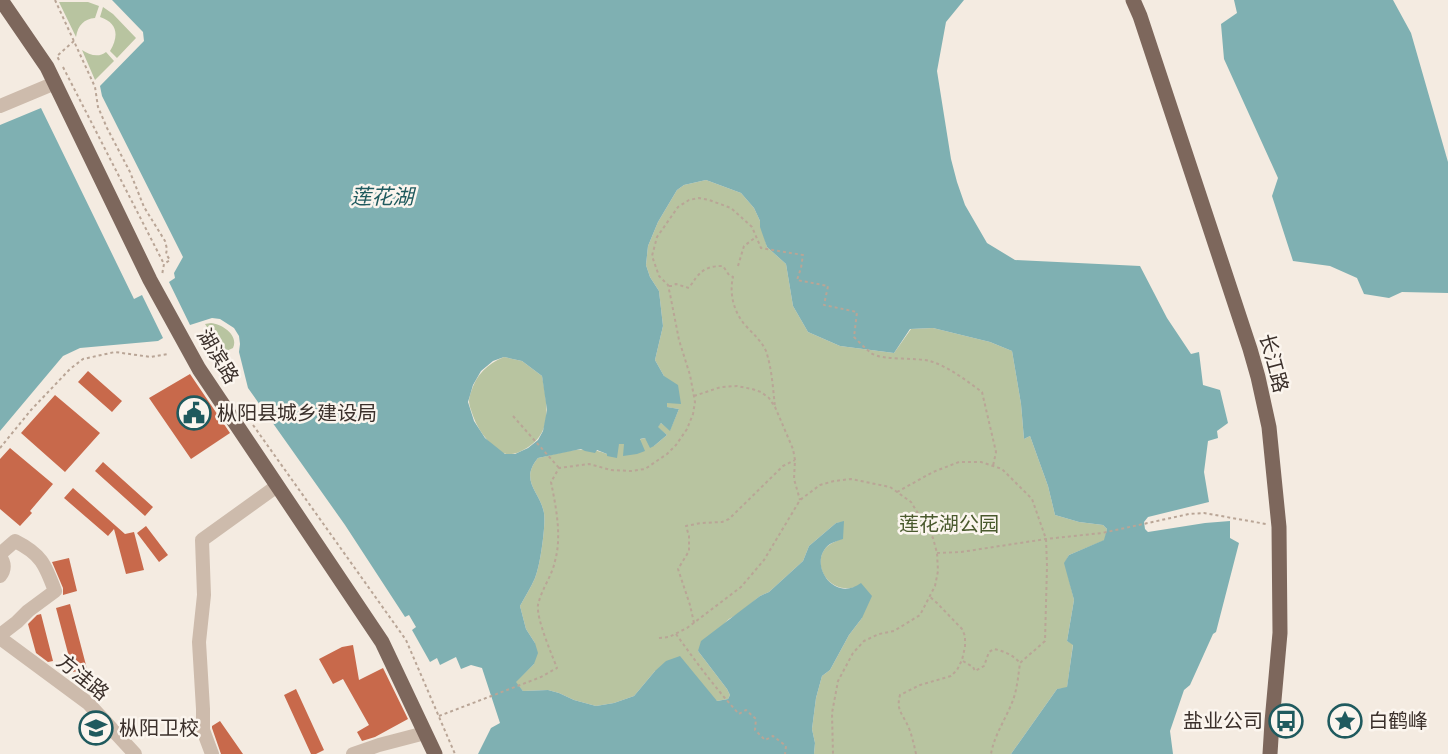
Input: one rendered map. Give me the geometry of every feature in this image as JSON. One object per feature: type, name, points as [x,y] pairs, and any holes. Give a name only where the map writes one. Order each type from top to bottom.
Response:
[{"type":"main road","name":"湖滨路","points":[[1,0],[47,67],[156,278],[199,369],[382,642],[435,754]]},
{"type":"main road","name":"长江路","points":[[1133,0],[1250,349],[1269,427],[1279,527],[1280,633],[1270,754]]},
{"type":"lane","points":[[0,106],[55,83]]},
{"type":"lane","points":[[212,754],[203,730],[199,642],[204,595],[202,540],[277,486]]},
{"type":"lane","points":[[0,576],[4,564],[0,556],[15,541],[31,549],[39,558],[48,572],[55,591],[0,636]]},
{"type":"lane","name":"方洼路","points":[[0,636],[88,703],[135,754]]},
{"type":"lane","points":[[352,754],[426,733]]},
{"type":"path","points":[[55,0],[95,87],[98,107],[107,128],[126,163],[144,207],[165,241],[166,254],[170,260],[164,264],[156,278]]},
{"type":"path","points":[[74,41],[57,56],[164,264]]},
{"type":"path","points":[[559,468],[589,464],[611,470],[645,469],[667,454],[687,429],[695,402],[690,375],[679,340],[668,285],[659,276],[652,256],[657,237],[673,213],[683,202],[699,198],[731,208],[752,227],[761,248],[803,255],[797,280],[828,286],[824,305],[857,312],[854,337],[872,354],[933,362],[961,377],[982,392],[996,452],[993,466]]},
{"type":"path","points":[[738,267],[744,246],[756,237]]},
{"type":"path","points":[[668,285],[676,284],[689,288],[700,273],[711,267],[723,266],[733,277],[731,291],[733,302],[744,323],[761,342],[769,362],[775,407]]},
{"type":"path","points":[[0,448],[39,402],[70,369],[83,359],[115,352],[151,357],[168,354]]},
{"type":"path","points":[[694,396],[722,387],[737,386],[761,392],[769,398],[789,439],[795,460],[794,479],[800,500]]},
{"type":"path","points":[[513,416],[559,468]]},
{"type":"path","points":[[251,421],[406,640],[455,754]]},
{"type":"path","points":[[694,623],[678,569],[689,551],[686,526],[723,522],[729,519],[783,466],[795,460]]},
{"type":"path","points":[[897,492],[933,472],[959,462],[981,462],[1002,469],[1032,500],[1046,539],[1046,641],[1020,663],[1011,704],[1002,721],[991,754]]},
{"type":"path","points":[[439,716],[541,678],[557,668],[542,628],[538,606],[556,561],[558,538],[551,482],[559,468]]},
{"type":"path","points":[[659,638],[676,634],[694,623],[741,586],[764,560],[800,500],[820,484],[851,479],[890,487],[911,502],[933,538],[938,571],[935,586],[920,615],[894,631],[879,634],[864,641],[853,652],[838,681],[832,713],[833,754]]},
{"type":"path","points":[[937,553],[961,552],[1102,533],[1189,514],[1204,513],[1279,527]]},
{"type":"path","points":[[916,754],[907,725],[900,715],[897,703],[900,695],[920,685],[951,676],[962,660],[965,647],[965,636],[962,629],[930,597]]},
{"type":"path","points":[[676,634],[724,698],[739,714],[746,710],[756,719],[755,730],[765,740],[774,736],[786,746],[785,754]]},
{"type":"path","points":[[962,660],[975,671],[984,666],[989,652],[994,649],[1016,658],[1020,663]]},
{"type":"green space","points":[[59,2],[88,2],[99,6],[95,18],[82,23],[76,37]]},
{"type":"green space","points":[[103,7],[136,38],[117,58],[110,51],[116,35],[113,26],[100,17]]},
{"type":"green space","points":[[82,50],[94,55],[106,52],[114,61],[95,80]]},
{"type":"green space","name":"莲花湖公园","points":[[706,180],[741,193],[754,208],[767,247],[786,264],[793,306],[808,332],[840,346],[894,353],[911,329],[933,328],[990,342],[1012,351],[1024,439],[1030,436],[1048,486],[1055,515],[1079,522],[1103,525],[1107,529],[1105,540],[1069,555],[1065,563],[1074,600],[1067,641],[1073,644],[1067,688],[1057,689],[1011,754],[814,754],[815,743],[812,729],[816,698],[822,676],[830,670],[849,635],[862,618],[855,587],[836,586],[824,575],[821,567],[823,551],[843,538],[843,522],[836,523],[809,546],[803,561],[769,592],[729,619],[698,651],[727,689],[730,695],[728,699],[717,701],[655,671],[634,696],[596,706],[548,690],[523,691],[515,682],[534,664],[535,643],[526,629],[520,606],[537,573],[541,556],[544,513],[532,486],[530,473],[538,458],[581,450],[607,454],[619,444],[645,438],[654,446],[667,435],[657,427],[661,423],[670,430],[679,409],[666,407],[664,376],[655,360],[663,326],[659,291],[646,265],[648,246],[658,222],[677,190],[684,185]]},
{"type":"green space","points":[[205,324],[220,326],[232,335],[233,348],[222,353],[217,350],[213,341],[205,341],[201,335],[207,327]]},
{"type":"green space","points":[[504,357],[522,361],[542,376],[546,397],[546,417],[541,435],[525,449],[512,454],[503,453],[487,440],[476,423],[469,402],[473,386],[479,375],[492,363]]},
{"type":"water","name":"莲花湖","points":[[112,0],[964,0],[946,22],[937,71],[951,159],[957,182],[965,205],[987,243],[1015,260],[1140,266],[1167,318],[1191,354],[1199,352],[1203,385],[1220,390],[1228,423],[1217,431],[1218,438],[1208,441],[1204,472],[1209,502],[1148,517],[1144,522],[1148,532],[1230,521],[1230,538],[1239,543],[1216,632],[1213,634],[1190,685],[1184,690],[1170,731],[1173,754],[1011,754],[1057,689],[1067,687],[1073,645],[1067,641],[1074,600],[1064,563],[1069,555],[1104,540],[1107,529],[1103,525],[1079,522],[1055,515],[1048,486],[1030,436],[1024,439],[1012,351],[990,342],[933,328],[910,329],[894,353],[840,346],[808,332],[793,306],[786,264],[767,247],[754,208],[741,193],[706,180],[684,185],[677,190],[658,222],[648,246],[646,265],[659,291],[663,326],[655,360],[664,376],[678,385],[681,404],[667,403],[667,407],[679,409],[670,431],[661,423],[658,427],[667,435],[650,448],[645,438],[640,439],[645,451],[637,454],[623,456],[624,444],[619,444],[617,458],[607,456],[597,450],[595,453],[581,449],[538,458],[530,473],[532,486],[544,513],[543,536],[537,573],[520,606],[526,629],[538,653],[534,664],[516,682],[523,691],[548,690],[596,706],[634,696],[666,661],[680,656],[717,701],[728,699],[730,695],[727,689],[698,651],[701,641],[760,596],[769,592],[803,561],[809,546],[836,523],[844,521],[843,539],[830,544],[823,551],[822,569],[826,578],[833,584],[841,588],[851,588],[861,583],[872,596],[862,618],[849,635],[830,670],[822,676],[816,698],[812,729],[815,743],[814,754],[478,754],[491,728],[500,723],[482,668],[471,665],[461,669],[456,657],[440,665],[437,658],[430,662],[412,630],[416,627],[409,615],[405,617],[345,525],[248,388],[239,352],[239,336],[234,328],[220,319],[212,318],[190,325],[169,282],[175,278],[174,273],[183,257],[102,96],[100,86],[144,41],[143,32]],"holes":[[[504,357],[522,361],[542,376],[547,410],[543,431],[538,440],[515,454],[505,454],[485,438],[474,421],[468,402],[473,385],[481,371],[493,361]]]},
{"type":"water","points":[[1234,0],[1393,0],[1411,33],[1448,162],[1448,293],[1402,292],[1389,298],[1364,294],[1357,278],[1330,266],[1293,261],[1272,196],[1278,178],[1224,59],[1221,24],[1237,13]]},
{"type":"water","points":[[41,108],[134,299],[142,295],[163,338],[158,341],[80,348],[63,356],[0,431],[0,125]]},
{"type":"building","points":[[88,371],[122,401],[112,412],[78,382]]},
{"type":"building","name":"枞阳县城乡建设局","points":[[190,374],[230,433],[191,459],[149,398]]},
{"type":"building","points":[[55,395],[100,433],[65,472],[21,433]]},
{"type":"building","points":[[10,448],[53,484],[20,526],[0,509],[0,459]]},
{"type":"building","points":[[103,462],[153,507],[145,516],[95,471]]},
{"type":"building","points":[[73,488],[125,534],[134,532],[144,570],[126,574],[114,529],[108,536],[64,498]]},
{"type":"building","points":[[146,526],[168,555],[159,562],[137,533]]},
{"type":"building","points":[[69,558],[77,591],[63,595],[63,588],[52,562]]},
{"type":"building","points":[[70,604],[87,669],[73,672],[56,608]]},
{"type":"building","points":[[41,614],[53,661],[48,662],[36,653],[28,624]]},
{"type":"building","points":[[353,645],[359,680],[383,668],[408,719],[375,737],[362,741],[357,732],[369,725],[343,679],[333,684],[319,659],[342,647]]},
{"type":"building","points":[[296,689],[324,750],[316,754],[311,754],[284,695]]},
{"type":"building","points":[[220,721],[243,754],[221,754],[212,728]]},
{"type":"place","name":"枞阳县城乡建设局","points":[[194,413]]},
{"type":"place","name":"盐业公司","points":[[1286,721]]},
{"type":"place","name":"白鹤峰","points":[[1345,721]]},
{"type":"place","name":"枞阳卫校","points":[[96,728]]}]
